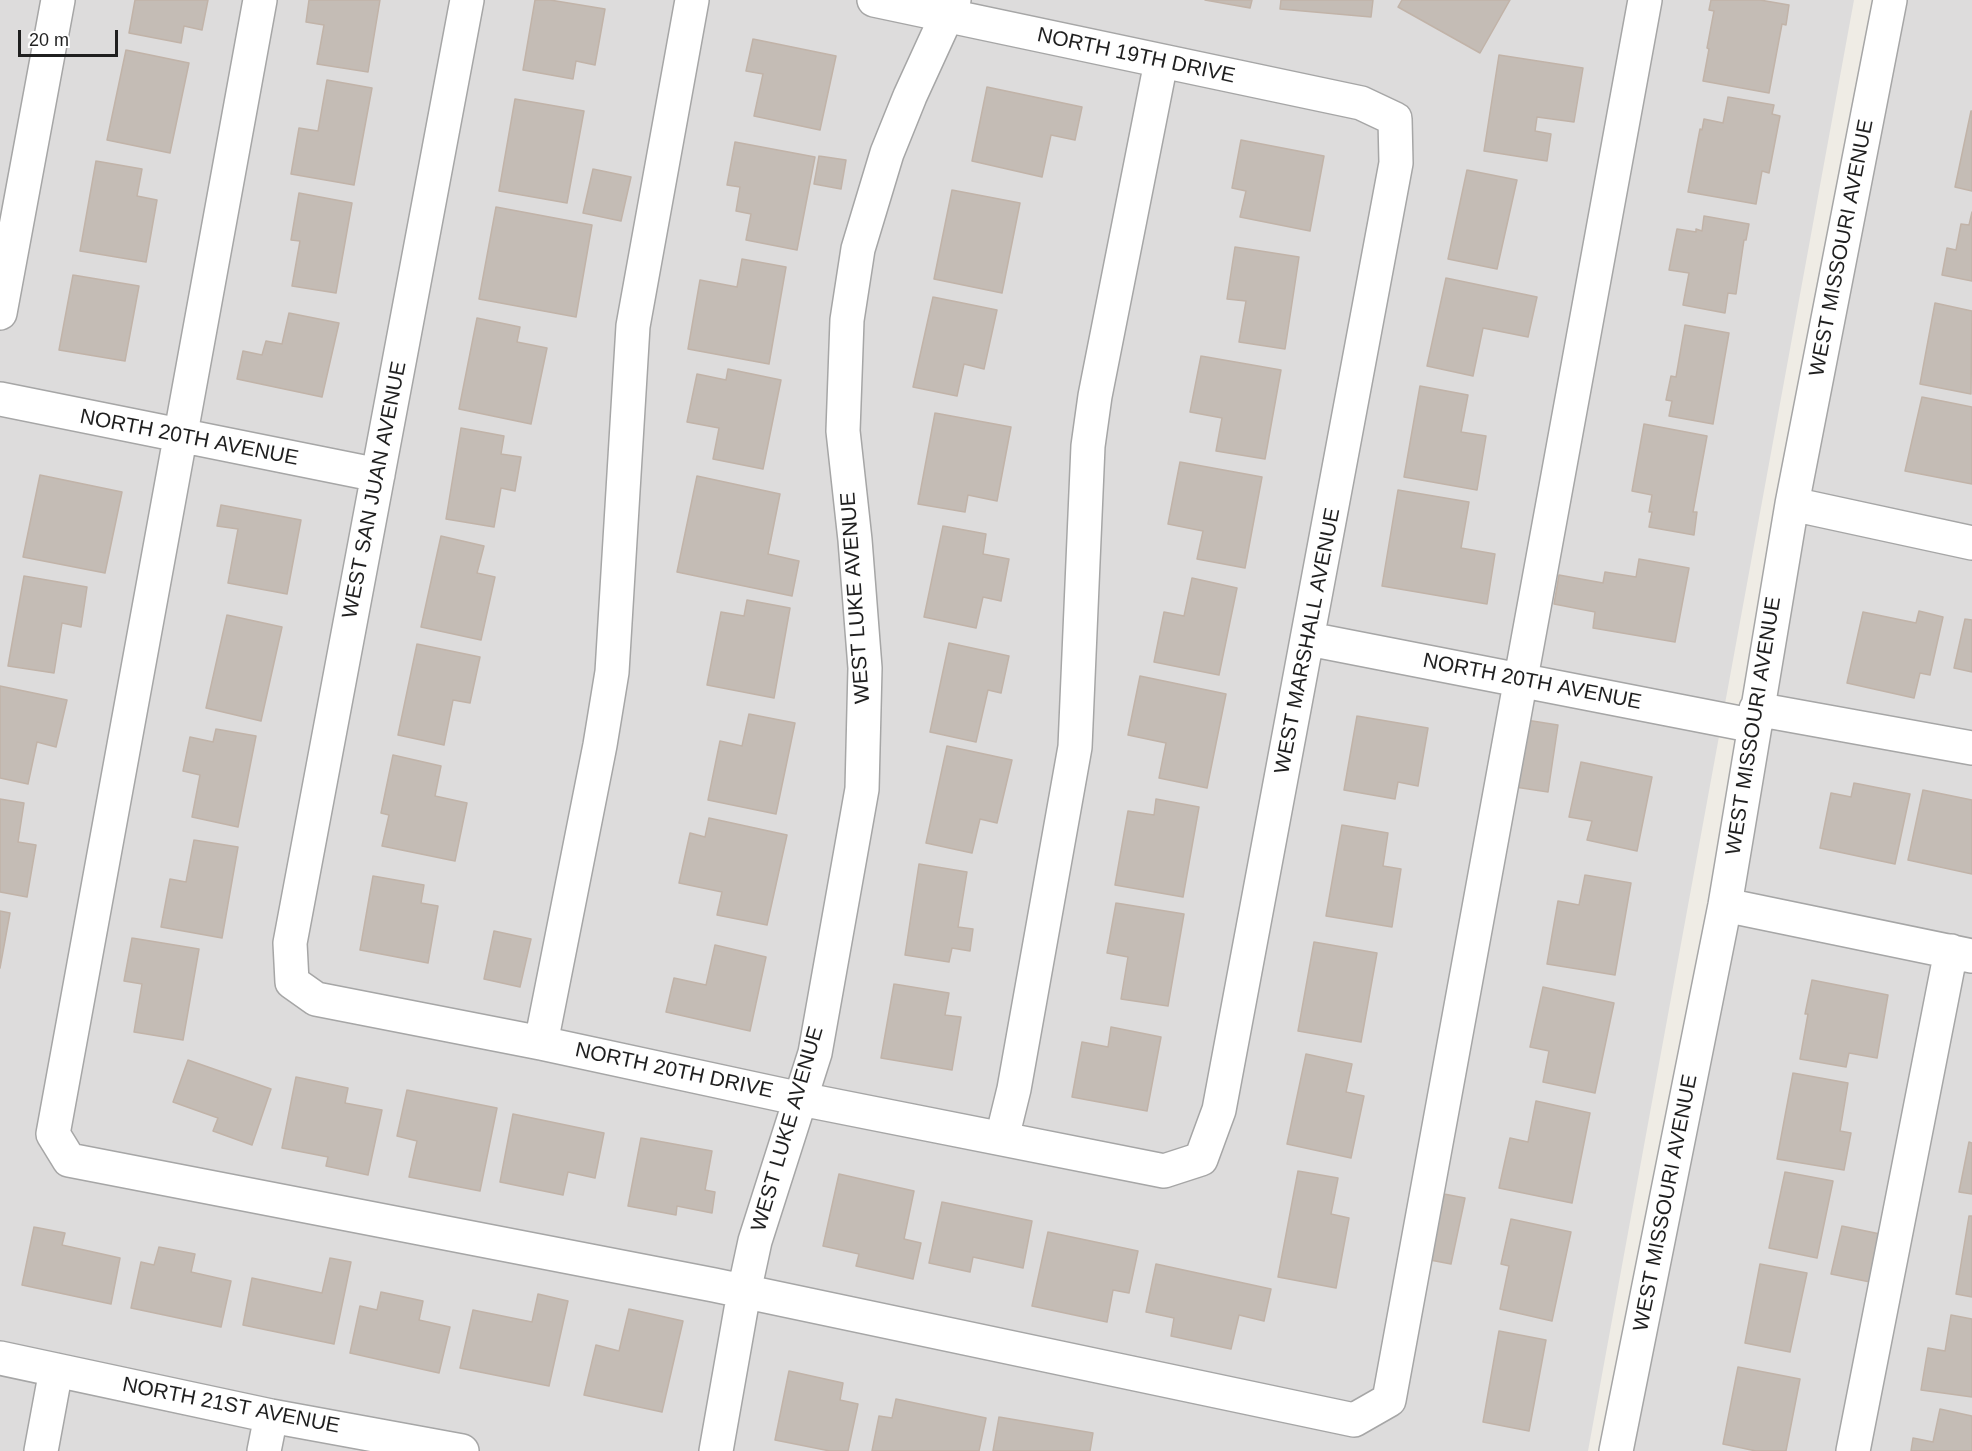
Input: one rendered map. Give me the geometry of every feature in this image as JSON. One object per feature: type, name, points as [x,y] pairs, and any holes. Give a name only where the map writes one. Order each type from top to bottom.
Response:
[{"type":"street","points":[[0,313],[58,0]]},
{"type":"street","points":[[260,0],[53,1134],[69,1160],[744,1292],[1354,1420],[1389,1400],[1645,0]]},
{"type":"street","name":"WEST SAN JUAN AVENUE","points":[[292,982],[290,943],[468,0]]},
{"type":"street","points":[[541,1043],[600,745],[612,672],[633,326],[692,0]]},
{"type":"street","name":"NORTH 19TH DRIVE","points":[[874,0],[951,8],[1161,62],[1361,103],[1395,119]]},
{"type":"street","name":"WEST MISSOURI AVENUE","points":[[1616,1451],[1725,905],[1792,504],[1890,0]]},
{"type":"street","name":"WEST LUKE AVENUE","points":[[716,1451],[755,1240],[815,1053],[862,789],[865,668],[855,540],[843,430],[847,320],[858,249],[887,153],[910,96],[951,8]]},
{"type":"street","points":[[1002,1138],[1014,1089],[1075,747],[1089,436],[1097,384],[1161,62]]},
{"type":"street","name":"WEST MARSHALL AVENUE","points":[[1201,1159],[1219,1110],[1309,639],[1396,164],[1395,119]]},
{"type":"street","name":"NORTH 20TH AVENUE","points":[[0,399],[378,475]]},
{"type":"street","points":[[1792,504],[1972,543]]},
{"type":"street","name":"NORTH 20TH AVENUE","points":[[1309,639],[1520,680],[1972,748]]},
{"type":"street","points":[[1725,905],[1962,954],[1853,1451]]},
{"type":"street","name":"NORTH 20TH DRIVE","points":[[292,982],[316,999],[541,1043],[801,1099],[1164,1172],[1201,1159]]},
{"type":"street","name":"NORTH 21ST AVENUE","points":[[0,1358],[271,1416],[462,1451]]},
{"type":"street","points":[[41,1451],[56,1370]]},
{"type":"street","points":[[264,1451],[271,1416]]},
{"type":"shaded area","points":[[0,0],[1854,0],[1588,1451],[0,1451]]},
{"type":"shaded area","points":[[1890,0],[1972,0],[1972,1451],[1614,1451]]},
{"type":"building","points":[[135,0],[208,0],[202,30],[184,26],[181,43],[129,33]]},
{"type":"building","points":[[309,0],[380,0],[368,72],[317,64],[324,25],[306,22]]},
{"type":"building","points":[[535,0],[550,0],[605,9],[595,65],[576,61],[573,79],[523,70]]},
{"type":"building","points":[[1205,0],[1252,0],[1250,8]]},
{"type":"building","points":[[1281,0],[1373,0],[1371,17],[1280,9]]},
{"type":"building","points":[[1402,0],[1510,0],[1480,53],[1398,7]]},
{"type":"building","points":[[1711,0],[1760,0],[1789,5],[1786,25],[1782,24],[1769,93],[1703,81],[1714,11],[1709,10]]},
{"type":"building","points":[[753,39],[836,56],[820,130],[754,116],[763,74],[746,71]]},
{"type":"building","points":[[126,50],[189,63],[170,153],[107,140]]},
{"type":"building","points":[[1499,55],[1583,68],[1574,122],[1537,117],[1535,131],[1551,134],[1547,161],[1484,151]]},
{"type":"building","points":[[327,80],[372,88],[354,185],[291,174],[299,128],[318,131]]},
{"type":"building","points":[[987,87],[1082,107],[1075,140],[1051,135],[1042,177],[972,161]]},
{"type":"building","points":[[1728,97],[1774,105],[1772,114],[1780,116],[1769,173],[1762,171],[1756,204],[1688,192],[1704,119],[1723,123]]},
{"type":"building","points":[[515,99],[584,111],[567,203],[499,191]]},
{"type":"building","points":[[1972,111],[1972,191],[1955,187]]},
{"type":"building","points":[[1241,140],[1324,156],[1310,231],[1240,217],[1246,191],[1232,188]]},
{"type":"building","points":[[735,142],[815,157],[797,250],[746,240],[751,214],[736,211],[740,187],[727,185]]},
{"type":"building","points":[[819,156],[846,160],[841,189],[814,184]]},
{"type":"building","points":[[96,161],[142,169],[137,196],[157,200],[146,262],[80,251]]},
{"type":"building","points":[[593,169],[631,177],[621,221],[583,213]]},
{"type":"building","points":[[1467,170],[1517,180],[1497,269],[1448,259]]},
{"type":"building","points":[[952,190],[1020,203],[1002,293],[934,279]]},
{"type":"building","points":[[299,193],[352,203],[336,293],[292,286],[300,241],[291,240]]},
{"type":"building","points":[[496,207],[592,225],[576,317],[479,299]]},
{"type":"building","points":[[1972,212],[1972,281],[1942,275],[1947,248],[1956,250],[1961,224],[1969,225]]},
{"type":"building","points":[[1704,216],[1749,224],[1746,240],[1744,240],[1736,294],[1728,293],[1725,313],[1683,305],[1689,273],[1669,270],[1677,229],[1702,231]]},
{"type":"building","points":[[1235,247],[1299,257],[1285,349],[1239,342],[1246,301],[1227,299]]},
{"type":"building","points":[[742,259],[786,267],[769,364],[688,349],[700,280],[737,287]]},
{"type":"building","points":[[73,275],[139,286],[125,361],[59,350]]},
{"type":"building","points":[[1446,278],[1537,297],[1528,337],[1483,328],[1473,376],[1427,366]]},
{"type":"building","points":[[933,297],[997,310],[984,369],[964,364],[957,396],[913,387]]},
{"type":"building","points":[[1935,303],[1972,311],[1971,394],[1920,384]]},
{"type":"building","points":[[289,313],[339,323],[322,397],[237,379],[243,351],[262,355],[266,341],[282,344]]},
{"type":"building","points":[[477,318],[520,327],[517,342],[547,348],[531,424],[459,409]]},
{"type":"building","points":[[1685,325],[1729,333],[1713,424],[1669,416],[1672,401],[1666,400],[1671,376],[1676,377]]},
{"type":"building","points":[[1201,356],[1281,370],[1265,459],[1216,451],[1222,418],[1190,412]]},
{"type":"building","points":[[728,369],[781,380],[763,469],[713,459],[719,428],[687,422],[697,374],[726,380]]},
{"type":"building","points":[[1420,386],[1468,395],[1461,432],[1486,436],[1477,490],[1404,477]]},
{"type":"building","points":[[1922,397],[1972,407],[1972,484],[1905,471]]},
{"type":"building","points":[[935,413],[1011,427],[997,501],[968,495],[965,512],[918,504]]},
{"type":"building","points":[[1644,424],[1707,436],[1693,512],[1697,512],[1694,535],[1649,527],[1652,495],[1632,491]]},
{"type":"building","points":[[461,428],[504,436],[501,454],[521,457],[515,491],[501,488],[494,527],[446,519]]},
{"type":"building","points":[[1180,462],[1262,477],[1245,568],[1197,559],[1203,531],[1168,524]]},
{"type":"building","points":[[40,475],[122,492],[105,573],[23,557]]},
{"type":"building","points":[[697,476],[780,494],[768,554],[799,561],[792,596],[677,572]]},
{"type":"building","points":[[1398,490],[1469,502],[1461,548],[1495,554],[1487,604],[1382,586]]},
{"type":"building","points":[[221,505],[301,520],[287,594],[228,583],[238,529],[217,526]]},
{"type":"building","points":[[943,526],[986,534],[983,554],[1009,559],[1001,601],[983,597],[976,628],[924,617]]},
{"type":"building","points":[[441,536],[484,546],[477,573],[495,577],[481,640],[421,627]]},
{"type":"building","points":[[1639,559],[1689,568],[1675,642],[1593,628],[1595,612],[1554,604],[1559,575],[1603,583],[1605,572],[1636,577]]},
{"type":"building","points":[[24,576],[87,587],[81,627],[62,623],[54,673],[8,666]]},
{"type":"building","points":[[1192,578],[1237,588],[1219,675],[1154,662],[1164,612],[1184,616]]},
{"type":"building","points":[[747,600],[790,608],[774,698],[707,685],[721,612],[744,616]]},
{"type":"building","points":[[1919,611],[1943,617],[1930,675],[1920,673],[1914,698],[1847,683],[1863,612],[1916,623]]},
{"type":"building","points":[[227,615],[282,627],[261,721],[206,708]]},
{"type":"building","points":[[1965,619],[1972,620],[1972,672],[1954,668]]},
{"type":"building","points":[[949,643],[1009,656],[1001,693],[988,690],[976,742],[930,732]]},
{"type":"building","points":[[417,644],[480,657],[470,703],[453,700],[444,745],[398,735]]},
{"type":"building","points":[[1140,676],[1226,694],[1207,788],[1159,778],[1166,743],[1128,735]]},
{"type":"building","points":[[0,686],[67,700],[56,747],[37,742],[28,784],[0,778]]},
{"type":"building","points":[[749,714],[795,723],[776,814],[708,800],[720,741],[742,746]]},
{"type":"building","points":[[1357,716],[1428,728],[1418,786],[1398,782],[1395,799],[1344,790]]},
{"type":"building","points":[[1526,720],[1558,725],[1548,792],[1515,787]]},
{"type":"building","points":[[216,729],[256,736],[238,827],[192,817],[200,775],[183,771],[190,737],[213,742]]},
{"type":"building","points":[[947,746],[1012,760],[997,823],[980,819],[972,853],[926,843]]},
{"type":"building","points":[[393,755],[441,766],[435,796],[467,803],[455,861],[382,846],[389,815],[381,813]]},
{"type":"building","points":[[1581,762],[1652,777],[1637,851],[1587,840],[1592,821],[1569,817]]},
{"type":"building","points":[[1854,783],[1910,794],[1895,864],[1820,848],[1831,793],[1851,797]]},
{"type":"building","points":[[1923,790],[1972,800],[1972,874],[1908,860]]},
{"type":"building","points":[[0,799],[24,803],[18,842],[36,845],[27,897],[0,892]]},
{"type":"building","points":[[1156,799],[1199,807],[1183,897],[1115,885],[1128,811],[1154,815]]},
{"type":"building","points":[[709,818],[787,835],[767,925],[717,915],[722,892],[679,883],[690,833],[705,837]]},
{"type":"building","points":[[1342,825],[1388,833],[1383,866],[1401,869],[1392,927],[1326,916]]},
{"type":"building","points":[[194,840],[238,847],[222,938],[161,927],[170,879],[186,882]]},
{"type":"building","points":[[919,864],[967,872],[958,927],[973,929],[970,951],[952,948],[949,962],[905,955]]},
{"type":"building","points":[[1585,875],[1631,883],[1615,975],[1547,964],[1558,901],[1579,905]]},
{"type":"building","points":[[373,876],[424,885],[421,903],[438,906],[428,963],[360,950]]},
{"type":"building","points":[[1116,903],[1184,914],[1168,1006],[1121,999],[1128,957],[1107,953]]},
{"type":"building","points":[[0,911],[10,913],[0,968]]},
{"type":"building","points":[[494,931],[531,939],[520,987],[484,979]]},
{"type":"building","points":[[132,938],[199,949],[183,1040],[134,1032],[142,984],[124,981]]},
{"type":"building","points":[[1314,942],[1377,953],[1361,1042],[1298,1031]]},
{"type":"building","points":[[715,945],[766,957],[750,1031],[666,1012],[674,978],[706,985]]},
{"type":"building","points":[[1812,980],[1888,995],[1877,1058],[1849,1053],[1846,1067],[1800,1059],[1808,1014],[1805,1014]]},
{"type":"building","points":[[894,984],[949,993],[945,1015],[961,1017],[952,1070],[881,1058]]},
{"type":"building","points":[[1543,987],[1614,1003],[1595,1093],[1543,1082],[1549,1051],[1530,1047]]},
{"type":"building","points":[[1111,1027],[1161,1037],[1147,1111],[1072,1097],[1082,1042],[1108,1047]]},
{"type":"building","points":[[1306,1054],[1352,1064],[1346,1092],[1364,1096],[1351,1158],[1287,1144]]},
{"type":"building","points":[[188,1060],[271,1089],[252,1145],[213,1131],[218,1118],[173,1102]]},
{"type":"building","points":[[1793,1073],[1848,1083],[1840,1131],[1851,1133],[1844,1170],[1777,1159]]},
{"type":"building","points":[[296,1077],[348,1088],[345,1103],[382,1110],[368,1175],[326,1166],[328,1157],[282,1148]]},
{"type":"building","points":[[407,1090],[497,1108],[480,1191],[409,1177],[417,1141],[397,1136]]},
{"type":"building","points":[[1536,1101],[1590,1113],[1572,1203],[1499,1188],[1510,1138],[1528,1142]]},
{"type":"building","points":[[513,1114],[604,1133],[595,1178],[568,1172],[563,1195],[500,1182]]},
{"type":"building","points":[[641,1138],[712,1151],[705,1190],[715,1192],[712,1213],[677,1206],[676,1215],[628,1206]]},
{"type":"building","points":[[1969,1142],[1972,1143],[1972,1194],[1959,1192]]},
{"type":"building","points":[[1298,1171],[1338,1178],[1331,1214],[1349,1218],[1336,1288],[1278,1277]]},
{"type":"building","points":[[1785,1172],[1833,1181],[1817,1258],[1769,1248]]},
{"type":"building","points":[[839,1174],[914,1191],[904,1239],[921,1243],[913,1279],[856,1266],[859,1254],[823,1246]]},
{"type":"building","points":[[1444,1194],[1465,1198],[1451,1264],[1430,1260]]},
{"type":"building","points":[[942,1202],[1032,1221],[1023,1268],[973,1257],[970,1272],[929,1263]]},
{"type":"building","points":[[1969,1216],[1972,1216],[1972,1297],[1956,1294]]},
{"type":"building","points":[[1511,1219],[1571,1232],[1552,1321],[1500,1309],[1509,1266],[1501,1264]]},
{"type":"building","points":[[1842,1226],[1880,1234],[1870,1282],[1831,1274]]},
{"type":"building","points":[[34,1227],[65,1233],[62,1245],[120,1258],[111,1304],[22,1285]]},
{"type":"building","points":[[1048,1232],[1138,1251],[1129,1293],[1113,1290],[1107,1322],[1032,1306]]},
{"type":"building","points":[[159,1247],[195,1254],[191,1272],[231,1281],[221,1327],[131,1308],[141,1262],[154,1265]]},
{"type":"building","points":[[330,1258],[351,1262],[334,1344],[243,1325],[252,1278],[322,1293]]},
{"type":"building","points":[[1156,1264],[1271,1289],[1264,1321],[1239,1315],[1231,1349],[1171,1336],[1174,1318],[1146,1312]]},
{"type":"building","points":[[1760,1264],[1807,1273],[1790,1352],[1745,1343]]},
{"type":"building","points":[[381,1292],[423,1301],[419,1320],[450,1327],[439,1373],[350,1353],[360,1306],[377,1310]]},
{"type":"building","points":[[538,1294],[568,1301],[549,1386],[460,1368],[473,1310],[532,1322]]},
{"type":"building","points":[[629,1309],[683,1321],[662,1412],[584,1395],[596,1345],[619,1351]]},
{"type":"building","points":[[1951,1315],[1972,1319],[1972,1397],[1921,1390],[1928,1348],[1945,1351]]},
{"type":"building","points":[[1499,1331],[1546,1340],[1529,1431],[1483,1422]]},
{"type":"building","points":[[1738,1367],[1800,1379],[1786,1451],[1756,1451],[1723,1444]]},
{"type":"building","points":[[789,1371],[843,1383],[840,1400],[858,1404],[848,1451],[830,1451],[775,1440]]},
{"type":"building","points":[[896,1399],[986,1418],[979,1451],[872,1451],[879,1416],[892,1418]]},
{"type":"building","points":[[1940,1409],[1972,1416],[1972,1451],[1911,1451],[1913,1438],[1933,1442]]},
{"type":"building","points":[[999,1417],[1093,1433],[1090,1451],[993,1451]]}]
